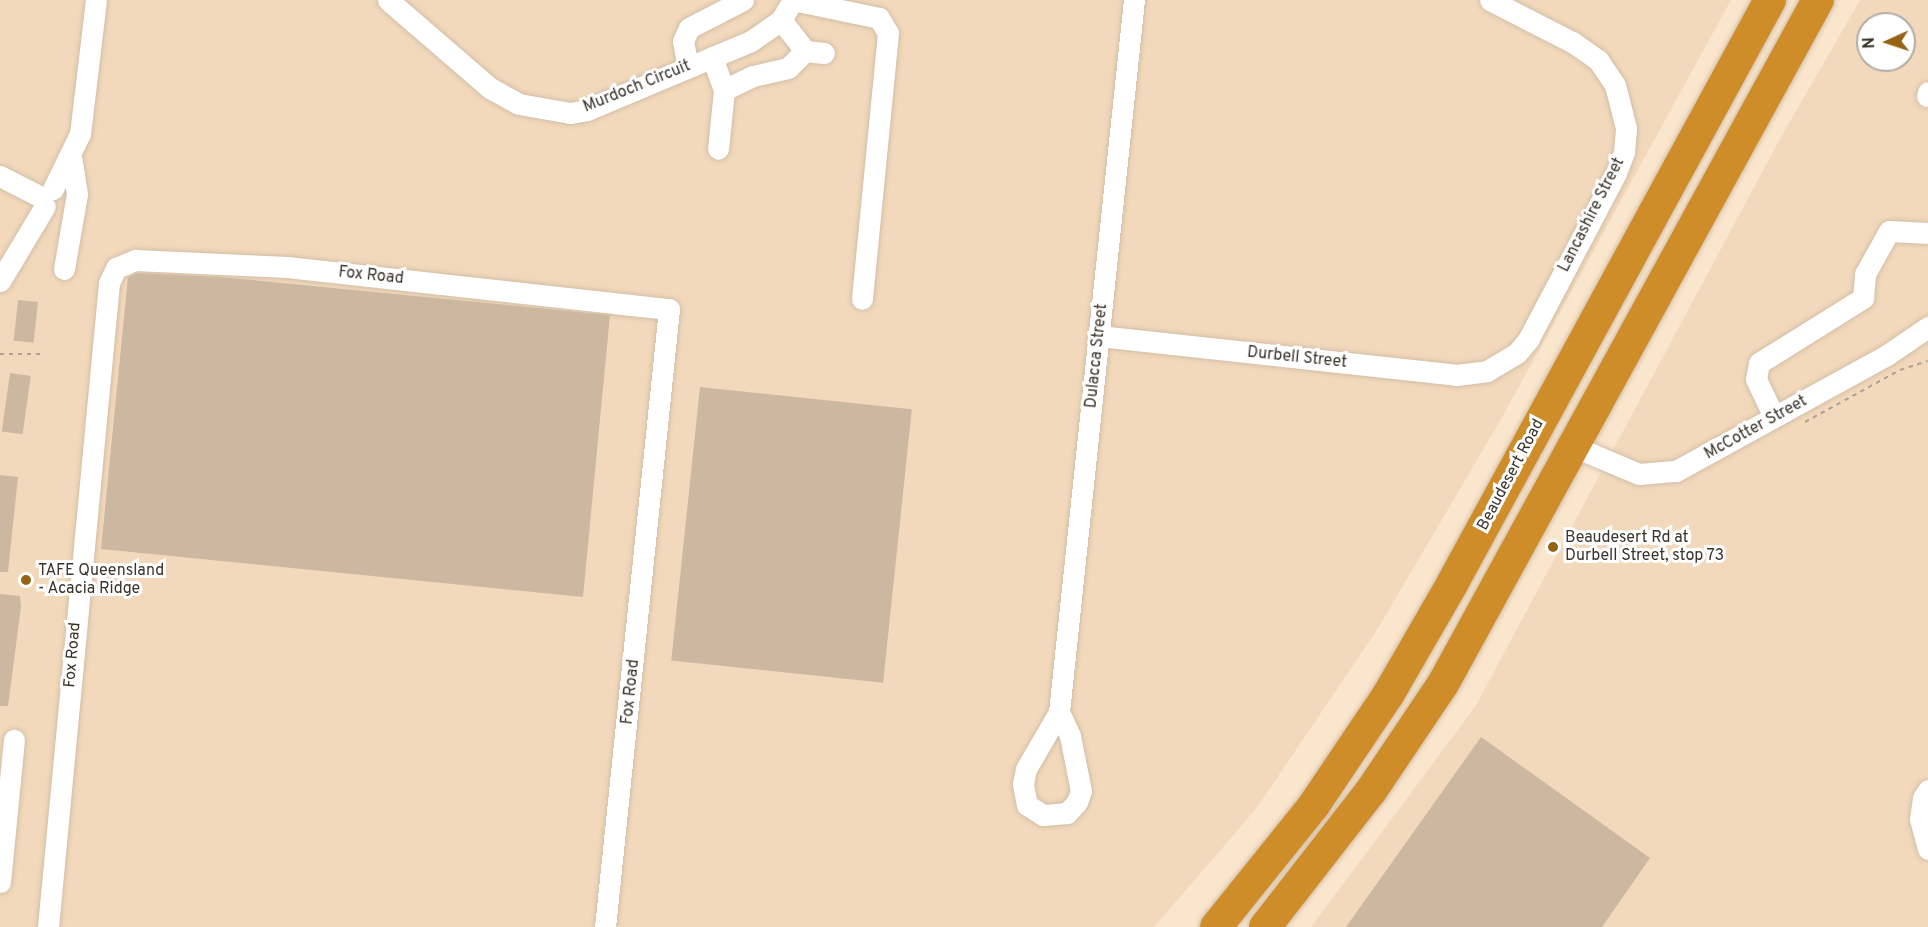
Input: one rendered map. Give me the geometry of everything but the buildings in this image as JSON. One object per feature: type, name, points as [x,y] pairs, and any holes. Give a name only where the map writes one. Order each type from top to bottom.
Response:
[{"type":"highway","name":"Beaudesert Road","points":[[1216,927],[1314,805],[1388,695],[1452,584],[1770,0]]},
{"type":"highway","points":[[1264,927],[1338,836],[1407,740],[1478,625],[1818,0]]},
{"type":"street","points":[[0,281],[45,197],[71,158],[83,117],[96,0]]},
{"type":"street","name":"Murdoch Circuit","points":[[388,0],[490,88],[537,110],[586,110],[751,41],[781,20],[793,0]]},
{"type":"street","points":[[688,67],[683,41],[689,28],[743,0]]},
{"type":"street","points":[[793,0],[879,18],[888,33],[862,299]]},
{"type":"street","name":"Dulacca Street","points":[[1059,712],[1134,0]]},
{"type":"street","name":"Lancashire Street","points":[[1490,0],[1572,42],[1598,60],[1618,92],[1626,128],[1624,152],[1616,173],[1528,340],[1517,353],[1494,368]]},
{"type":"street","points":[[724,90],[753,76],[788,68],[814,52],[781,20]]},
{"type":"street","points":[[712,57],[724,90],[718,149]]},
{"type":"street","points":[[64,269],[77,194],[71,158]]},
{"type":"street","points":[[0,176],[45,197]]},
{"type":"street","points":[[1774,417],[1756,378],[1759,363],[1863,298],[1865,274],[1889,231],[1928,233]]},
{"type":"street","name":"Fox Road","points":[[48,927],[109,283],[116,268],[135,260],[287,267],[669,309],[605,927]]},
{"type":"street","name":"McCotter Street","points":[[1575,447],[1639,474],[1665,474],[1774,417],[1928,327]]},
{"type":"street","name":"Durbell Street","points":[[1099,336],[1456,375],[1494,368]]},
{"type":"street","points":[[0,882],[14,740]]},
{"type":"street","points":[[1928,790],[1923,798],[1920,819],[1928,849]]},
{"type":"path","points":[[0,354],[43,354]]},
{"type":"path","points":[[1805,422],[1900,370],[1928,361]]},
{"type":"shaded area","points":[[0,0],[1731,0],[1500,421],[1377,630],[1256,809],[1154,927],[0,927]]},
{"type":"shaded area","points":[[1860,0],[1928,0],[1928,927],[1311,927],[1475,707],[1781,137]]},
{"type":"place","name":"Beaudesert Rd at Durbell Street, stop 73","points":[[1553,547]]},
{"type":"place","name":"TAFE Queensland - Acacia Ridge","points":[[26,580]]}]
